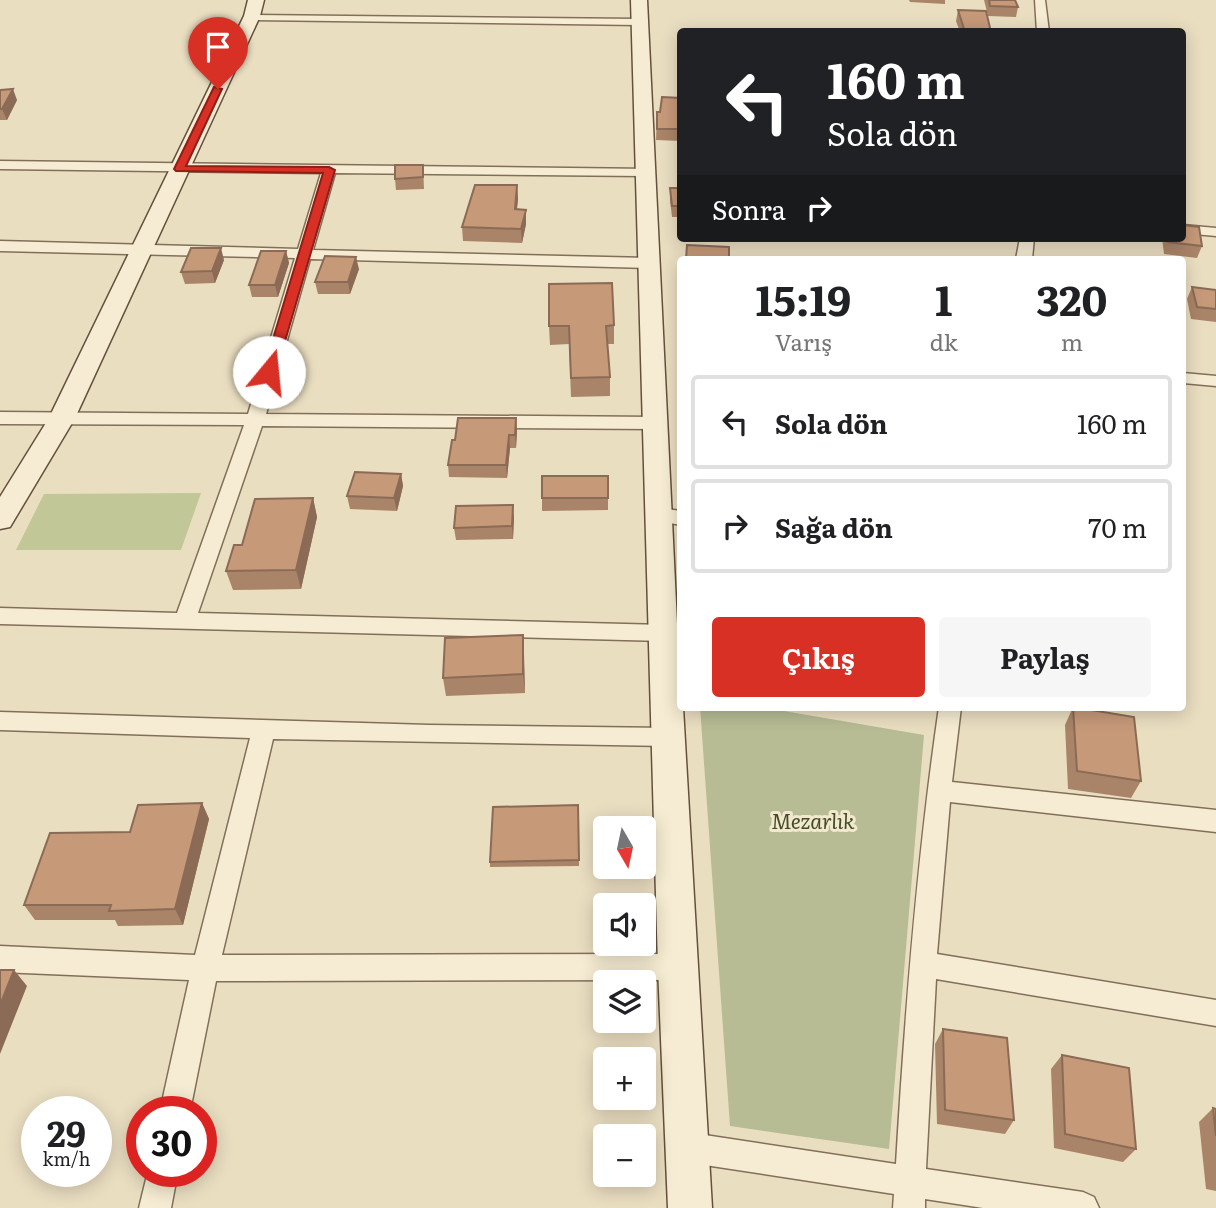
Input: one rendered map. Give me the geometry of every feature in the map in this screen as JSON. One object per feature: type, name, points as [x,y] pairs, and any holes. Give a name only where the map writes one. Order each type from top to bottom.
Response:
[{"type":"street","points":[[1040,0],[1042,28]]},
{"type":"street","points":[[0,520],[62,418],[254,9],[639,11],[655,423],[670,516],[664,633],[685,1147],[690,1208]]},
{"type":"street","points":[[0,165],[645,172]]},
{"type":"street","points":[[185,620],[255,420],[329,170]]},
{"type":"street","points":[[1186,229],[1216,232]]},
{"type":"street","points":[[0,246],[649,263]]},
{"type":"street","points":[[1186,378],[1216,381]]},
{"type":"street","points":[[0,418],[655,423]]},
{"type":"street","points":[[0,616],[664,633]]},
{"type":"street","points":[[909,1194],[938,792],[949,711]]},
{"type":"street","points":[[0,721],[429,734],[668,737]]},
{"type":"street","points":[[178,1096],[205,968],[264,728]]},
{"type":"street","points":[[938,792],[1216,821]]},
{"type":"street","points":[[0,959],[205,968],[677,967]]},
{"type":"street","points":[[924,964],[1216,1013]]},
{"type":"street","points":[[685,1147],[909,1194],[1083,1208]]},
{"type":"street","points":[[155,1208],[160,1187]]},
{"type":"green space","points":[[201,493],[181,550],[16,550],[44,494]]},
{"type":"green space","name":"Mezarlık","points":[[700,711],[783,711],[924,735],[889,1149],[730,1126]]},
{"type":"building","points":[[989,0],[1015,0],[1018,7],[990,6]]},
{"type":"building","points":[[958,10],[986,11],[990,28],[964,28]]},
{"type":"building","points":[[13,89],[2,109],[0,109],[0,90]]},
{"type":"building","points":[[662,97],[677,98],[677,129],[657,129],[657,112],[660,112]]},
{"type":"building","points":[[395,165],[423,165],[423,177],[395,179]]},
{"type":"building","points":[[475,185],[517,185],[515,209],[526,210],[521,229],[462,227]]},
{"type":"building","points":[[670,188],[677,188],[677,206],[672,206]]},
{"type":"building","points":[[1186,225],[1199,227],[1202,246],[1168,242],[1186,242]]},
{"type":"building","points":[[687,245],[729,247],[729,256],[686,256]]},
{"type":"building","points":[[191,248],[221,248],[212,271],[181,272]]},
{"type":"building","points":[[261,251],[286,251],[275,285],[249,285]]},
{"type":"building","points":[[325,256],[356,257],[348,282],[315,282]]},
{"type":"building","points":[[612,283],[614,325],[606,326],[610,377],[571,378],[569,326],[549,326],[549,284]]},
{"type":"building","points":[[1192,287],[1216,290],[1216,309],[1197,307]]},
{"type":"building","points":[[458,418],[516,418],[515,435],[509,435],[506,465],[448,465]]},
{"type":"building","points":[[355,472],[401,474],[394,498],[347,496]]},
{"type":"building","points":[[542,476],[608,476],[608,498],[542,498]]},
{"type":"building","points":[[313,498],[296,570],[226,571],[234,545],[242,545],[255,499]]},
{"type":"building","points":[[513,505],[512,526],[454,528],[456,506]]},
{"type":"building","points":[[523,635],[523,674],[443,678],[445,638]]},
{"type":"building","points":[[1073,711],[1097,711],[1134,717],[1141,781],[1077,771]]},
{"type":"building","points":[[202,803],[175,909],[109,911],[111,905],[24,905],[50,833],[130,832],[138,805]]},
{"type":"building","points":[[578,805],[579,860],[490,862],[493,807]]},
{"type":"building","points":[[0,970],[14,970],[0,1005]]},
{"type":"building","points":[[943,1029],[1007,1038],[1014,1120],[945,1110]]},
{"type":"building","points":[[1062,1055],[1129,1068],[1136,1149],[1065,1134]]},
{"type":"building","points":[[1213,1108],[1216,1109],[1216,1136]]},
{"type":"route","points":[[218,89],[180,169],[329,170],[269,372]]}]
